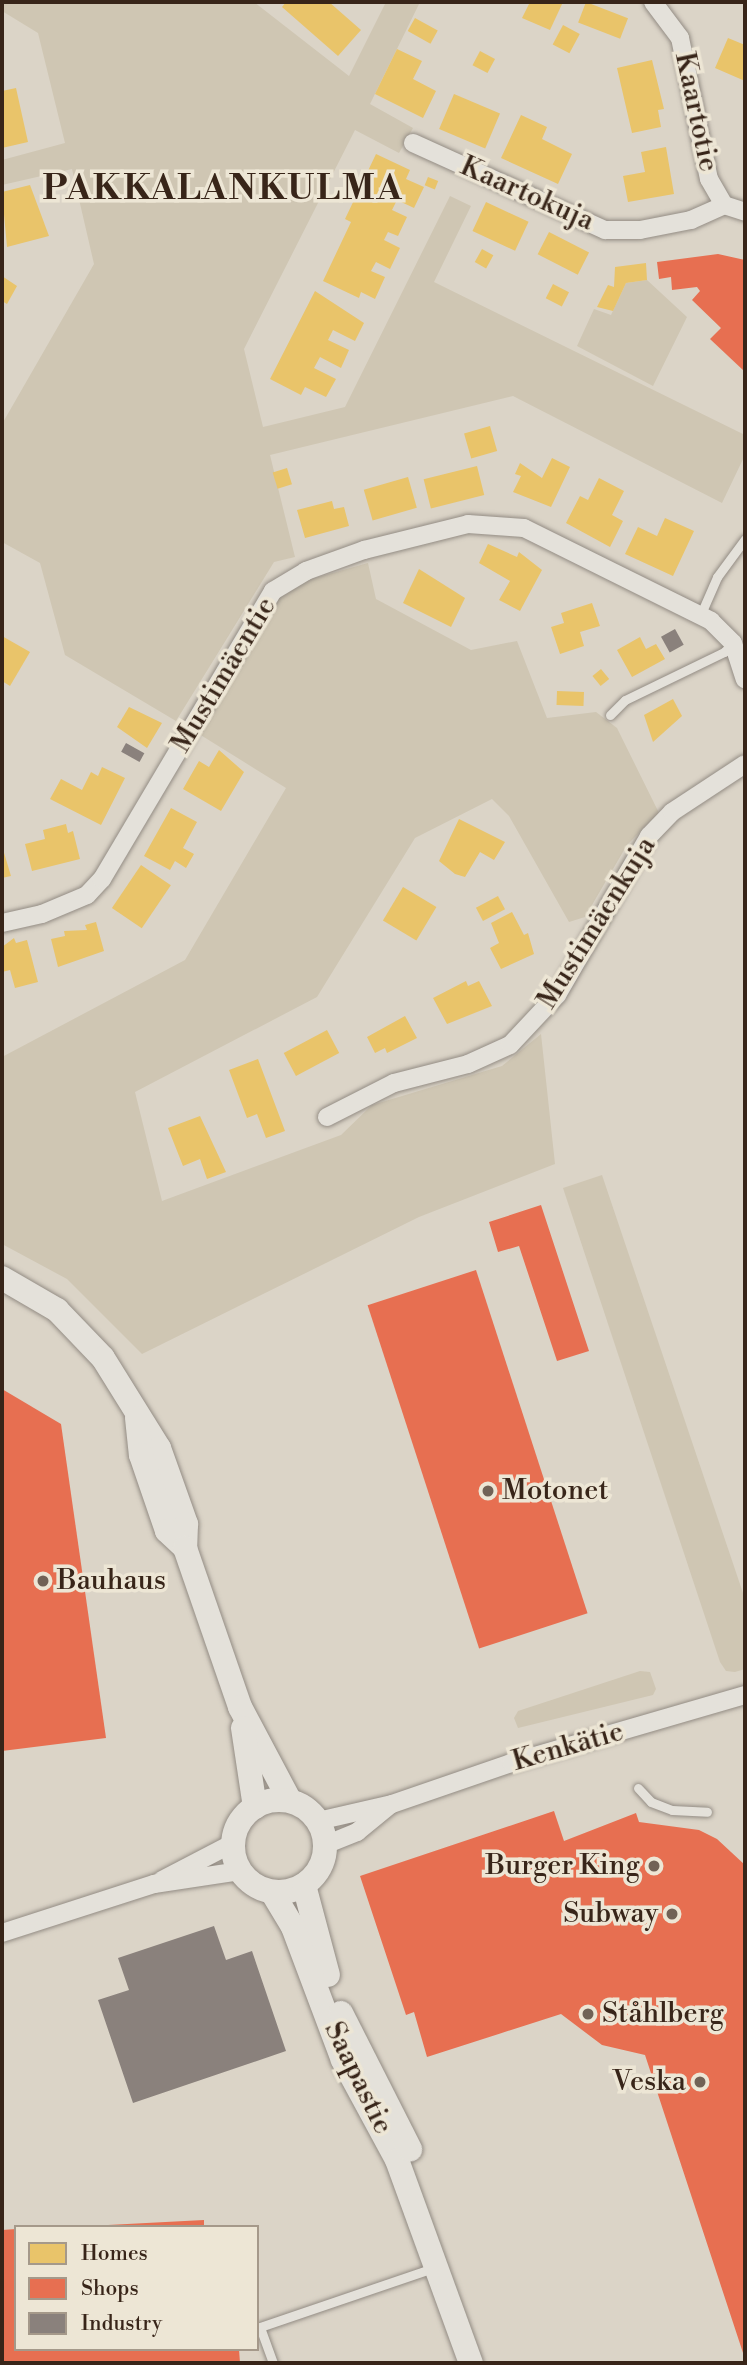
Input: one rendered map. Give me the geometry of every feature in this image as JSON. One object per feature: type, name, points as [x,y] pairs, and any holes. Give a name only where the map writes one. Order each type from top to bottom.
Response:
[{"type":"main road","points":[[2,1278],[48,1304],[80,1331],[121,1384],[137,1418],[141,1455],[167,1531],[185,1548],[240,1707],[290,1801],[317,1821],[325,1845],[322,1863],[304,1885],[272,1892],[247,1880],[240,1871],[233,1843],[244,1816],[255,1807],[290,1801]]},
{"type":"main road","points":[[240,1707],[255,1807]]},
{"type":"main road","name":"Saapastie","points":[[304,1885],[346,2027],[394,2111],[420,2175],[438,2230],[439,2266]]},
{"type":"main road","name":"Saapastie","points":[[272,1892],[293,1927],[343,2060],[388,2138],[424,2239],[439,2266],[471,2363]]},
{"type":"street","name":"Kaartotie","points":[[653,2],[680,38],[709,178],[723,205],[745,212]]},
{"type":"street","name":"Kaartokuja","points":[[413,142],[605,230],[640,230],[691,220],[723,205]]},
{"type":"street","name":"Mustimäentie","points":[[2,923],[74,902],[102,879],[267,600],[282,582],[306,570],[364,550],[490,523],[524,528],[700,616],[739,641]]},
{"type":"street","points":[[739,641],[745,679]]},
{"type":"street","name":"Mustimäenkuja","points":[[327,1117],[394,1083],[468,1064],[510,1045],[557,995],[649,836],[672,812],[745,764]]},
{"type":"street","name":"Kenkätie","points":[[317,1821],[392,1804],[511,1763],[745,1695]]},
{"type":"street","name":"Kenkätie","points":[[325,1845],[357,1832],[392,1804]]},
{"type":"street","points":[[154,1884],[233,1843]]},
{"type":"street","points":[[2,1933],[154,1884],[240,1871]]},
{"type":"lane","points":[[700,616],[723,568],[745,539]]},
{"type":"lane","points":[[610,715],[625,700],[724,652],[739,641]]},
{"type":"lane","points":[[638,1788],[651,1802],[671,1810],[707,1812]]},
{"type":"lane","points":[[273,2363],[260,2327],[439,2266]]},
{"type":"shaded area","points":[[2,2],[254,2],[349,76],[386,2],[420,2],[370,104],[413,128],[399,153],[355,130],[244,349],[263,427],[345,407],[450,196],[471,206],[434,282],[745,435],[745,455],[722,503],[513,396],[270,455],[295,557],[274,562],[176,721],[65,655],[40,563],[2,542],[2,424],[94,264],[72,169],[2,185],[2,160],[65,143],[38,33],[2,11]]},
{"type":"shaded area","points":[[647,280],[687,317],[653,386],[577,346],[594,309],[611,315],[626,283]]},
{"type":"shaded area","points":[[368,563],[376,599],[471,650],[517,641],[547,718],[596,712],[617,728],[659,813],[627,845],[585,917],[569,922],[509,816],[492,799],[415,838],[317,997],[135,1092],[162,1201],[341,1135],[372,1105],[502,1066],[541,1034],[555,1164],[419,1217],[142,1354],[67,1279],[2,1244],[2,1057],[185,960],[286,788],[199,734],[278,599],[297,583]]},
{"type":"shaded area","points":[[602,1175],[745,1599],[745,1669],[735,1672],[726,1671],[720,1662],[563,1188]]},
{"type":"shaded area","points":[[640,1671],[650,1672],[656,1689],[653,1695],[518,1728],[514,1718],[518,1711]]},
{"type":"building: Homes","points":[[286,2],[329,2],[361,30],[338,56],[282,7]]},
{"type":"building: Homes","points":[[530,2],[563,2],[550,30],[522,18]]},
{"type":"building: Homes","points":[[586,2],[628,18],[620,39],[578,23]]},
{"type":"building: Homes","points":[[415,18],[438,31],[430,44],[408,31]]},
{"type":"building: Homes","points":[[563,25],[580,34],[569,53],[553,44]]},
{"type":"building: Homes","points":[[728,38],[745,45],[745,81],[715,68]]},
{"type":"building: Homes","points":[[397,49],[422,61],[413,79],[436,91],[423,118],[375,94]]},
{"type":"building: Homes","points":[[480,51],[495,59],[487,73],[472,65]]},
{"type":"building: Homes","points":[[652,60],[664,109],[658,110],[661,127],[632,133],[617,68]]},
{"type":"building: Homes","points":[[16,88],[28,142],[2,148],[2,91]]},
{"type":"building: Homes","points":[[454,94],[500,114],[485,149],[439,129]]},
{"type":"building: Homes","points":[[521,115],[547,127],[542,139],[572,154],[558,184],[501,158]]},
{"type":"building: Homes","points":[[666,147],[674,194],[628,202],[623,176],[645,172],[641,152]]},
{"type":"building: Homes","points":[[376,154],[410,170],[406,179],[424,187],[414,208],[397,200],[392,210],[407,217],[398,236],[388,232],[384,240],[400,248],[390,269],[376,262],[371,271],[385,277],[375,299],[361,292],[359,298],[323,281],[351,222],[345,219]]},
{"type":"building: Homes","points":[[428,177],[438,181],[435,189],[425,185]]},
{"type":"building: Homes","points":[[30,185],[49,236],[7,247],[2,192]]},
{"type":"building: Homes","points":[[486,202],[529,222],[515,251],[472,231]]},
{"type":"building: Homes","points":[[549,232],[589,252],[578,275],[538,254]]},
{"type":"building: Homes","points":[[482,249],[493,255],[486,268],[475,262]]},
{"type":"building: Homes","points":[[646,263],[647,280],[626,283],[613,311],[597,307],[608,285],[614,287],[615,267]]},
{"type":"building: Homes","points":[[2,276],[17,286],[7,304],[2,301]]},
{"type":"building: Homes","points":[[553,284],[569,292],[562,306],[546,298]]},
{"type":"building: Homes","points":[[315,291],[364,323],[355,341],[333,330],[328,340],[349,350],[341,368],[320,357],[314,368],[336,379],[326,397],[305,387],[301,395],[270,379]]},
{"type":"building: Homes","points":[[490,426],[497,451],[471,458],[464,433]]},
{"type":"building: Homes","points":[[552,458],[570,467],[551,507],[513,492],[521,476],[515,474],[520,463],[542,478]]},
{"type":"building: Homes","points":[[477,466],[484,495],[431,508],[424,479]]},
{"type":"building: Homes","points":[[287,468],[292,484],[278,489],[273,472]]},
{"type":"building: Homes","points":[[408,477],[417,508],[373,520],[364,490]]},
{"type":"building: Homes","points":[[599,478],[624,491],[612,515],[623,521],[610,547],[566,523],[580,496],[588,500]]},
{"type":"building: Homes","points":[[332,501],[334,509],[344,507],[349,526],[305,538],[297,510]]},
{"type":"building: Homes","points":[[665,518],[694,531],[673,576],[625,554],[638,527],[657,536]]},
{"type":"building: Homes","points":[[488,544],[517,557],[519,552],[542,570],[520,611],[499,600],[510,581],[479,563]]},
{"type":"building: Homes","points":[[419,569],[465,598],[451,627],[403,603]]},
{"type":"building: Homes","points":[[592,603],[600,626],[580,632],[584,646],[560,654],[551,627],[564,623],[561,613]]},
{"type":"building: Homes","points":[[2,636],[30,652],[10,686],[2,681]]},
{"type":"building: Homes","points":[[640,637],[646,649],[656,644],[665,659],[632,677],[617,650]]},
{"type":"building: Homes","points":[[601,669],[609,679],[601,686],[592,676]]},
{"type":"building: Homes","points":[[557,691],[584,692],[583,706],[557,705]]},
{"type":"building: Homes","points":[[673,699],[682,716],[653,742],[644,715]]},
{"type":"building: Homes","points":[[129,707],[162,723],[147,748],[117,727]]},
{"type":"building: Homes","points":[[219,750],[244,772],[221,811],[183,789],[199,761],[209,767]]},
{"type":"building: Homes","points":[[102,767],[125,778],[101,825],[50,799],[61,779],[82,790],[91,772],[98,776]]},
{"type":"building: Homes","points":[[171,808],[197,822],[183,848],[194,854],[186,868],[175,861],[170,870],[144,856]]},
{"type":"building: Homes","points":[[459,819],[505,842],[494,860],[480,852],[465,877],[455,874],[439,861]]},
{"type":"building: Homes","points":[[66,824],[68,833],[73,831],[80,859],[32,871],[25,844],[45,839],[43,830]]},
{"type":"building: Homes","points":[[2,846],[11,876],[2,878]]},
{"type":"building: Homes","points":[[141,865],[171,885],[142,928],[112,908]]},
{"type":"building: Homes","points":[[403,887],[436,907],[416,941],[383,920]]},
{"type":"building: Homes","points":[[498,896],[505,909],[483,921],[476,908]]},
{"type":"building: Homes","points":[[512,912],[524,935],[528,933],[534,954],[501,969],[490,948],[499,943],[491,923]]},
{"type":"building: Homes","points":[[96,922],[104,951],[58,967],[51,939],[65,936],[64,931],[87,930],[85,925]]},
{"type":"building: Homes","points":[[14,938],[16,943],[27,940],[38,982],[15,988],[10,970],[2,972],[2,947]]},
{"type":"building: Homes","points":[[466,981],[468,986],[479,981],[492,1006],[447,1024],[433,998]]},
{"type":"building: Homes","points":[[405,1016],[417,1038],[387,1053],[385,1048],[375,1053],[367,1037]]},
{"type":"building: Homes","points":[[327,1030],[339,1053],[296,1076],[284,1053]]},
{"type":"building: Homes","points":[[258,1059],[285,1131],[266,1138],[257,1114],[247,1118],[229,1070]]},
{"type":"building: Homes","points":[[200,1116],[226,1172],[207,1179],[200,1159],[183,1166],[168,1128]]},
{"type":"building: Shops","points":[[718,254],[745,260],[744,371],[710,339],[721,328],[692,300],[700,291],[697,287],[672,290],[671,277],[659,279],[657,262]]},
{"type":"building: Shops","points":[[541,1205],[589,1351],[557,1361],[519,1246],[498,1252],[489,1222]]},
{"type":"building: Shops","name":"Motonet","points":[[476,1270],[588,1613],[479,1649],[368,1305]]},
{"type":"building: Shops","name":"Bauhaus","points":[[2,1389],[61,1424],[106,1738],[2,1751]]},
{"type":"building: Shops","name":"Veska","points":[[554,1811],[564,1841],[636,1813],[639,1822],[699,1830],[717,1839],[745,1865],[745,2359],[645,2055],[602,2045],[561,2014],[427,2057],[414,2012],[406,2015],[360,1876]]},
{"type":"building: Shops","points":[[204,2220],[204,2225],[108,2225]]},
{"type":"building: Shops","points":[[14,2229],[14,2351],[239,2351],[240,2363],[2,2363],[2,2230]]},
{"type":"building: Industry","points":[[675,629],[684,645],[670,653],[661,637]]},
{"type":"building: Industry","points":[[126,743],[144,753],[140,762],[121,752]]},
{"type":"building: Industry","points":[[214,1926],[226,1960],[252,1951],[286,2051],[133,2103],[98,2000],[129,1990],[118,1958]]},
{"type":"place","name":"Motonet","points":[[488,1491]]},
{"type":"place","name":"Bauhaus","points":[[43,1581]]},
{"type":"place","name":"Burger King","points":[[654,1866]]},
{"type":"place","name":"Subway","points":[[672,1914]]},
{"type":"place","name":"Ståhlberg","points":[[588,2014]]},
{"type":"place","name":"Veska","points":[[700,2082]]},
{"type":"district","name":"PAKKALANKULMA","points":[[223,189]]}]
